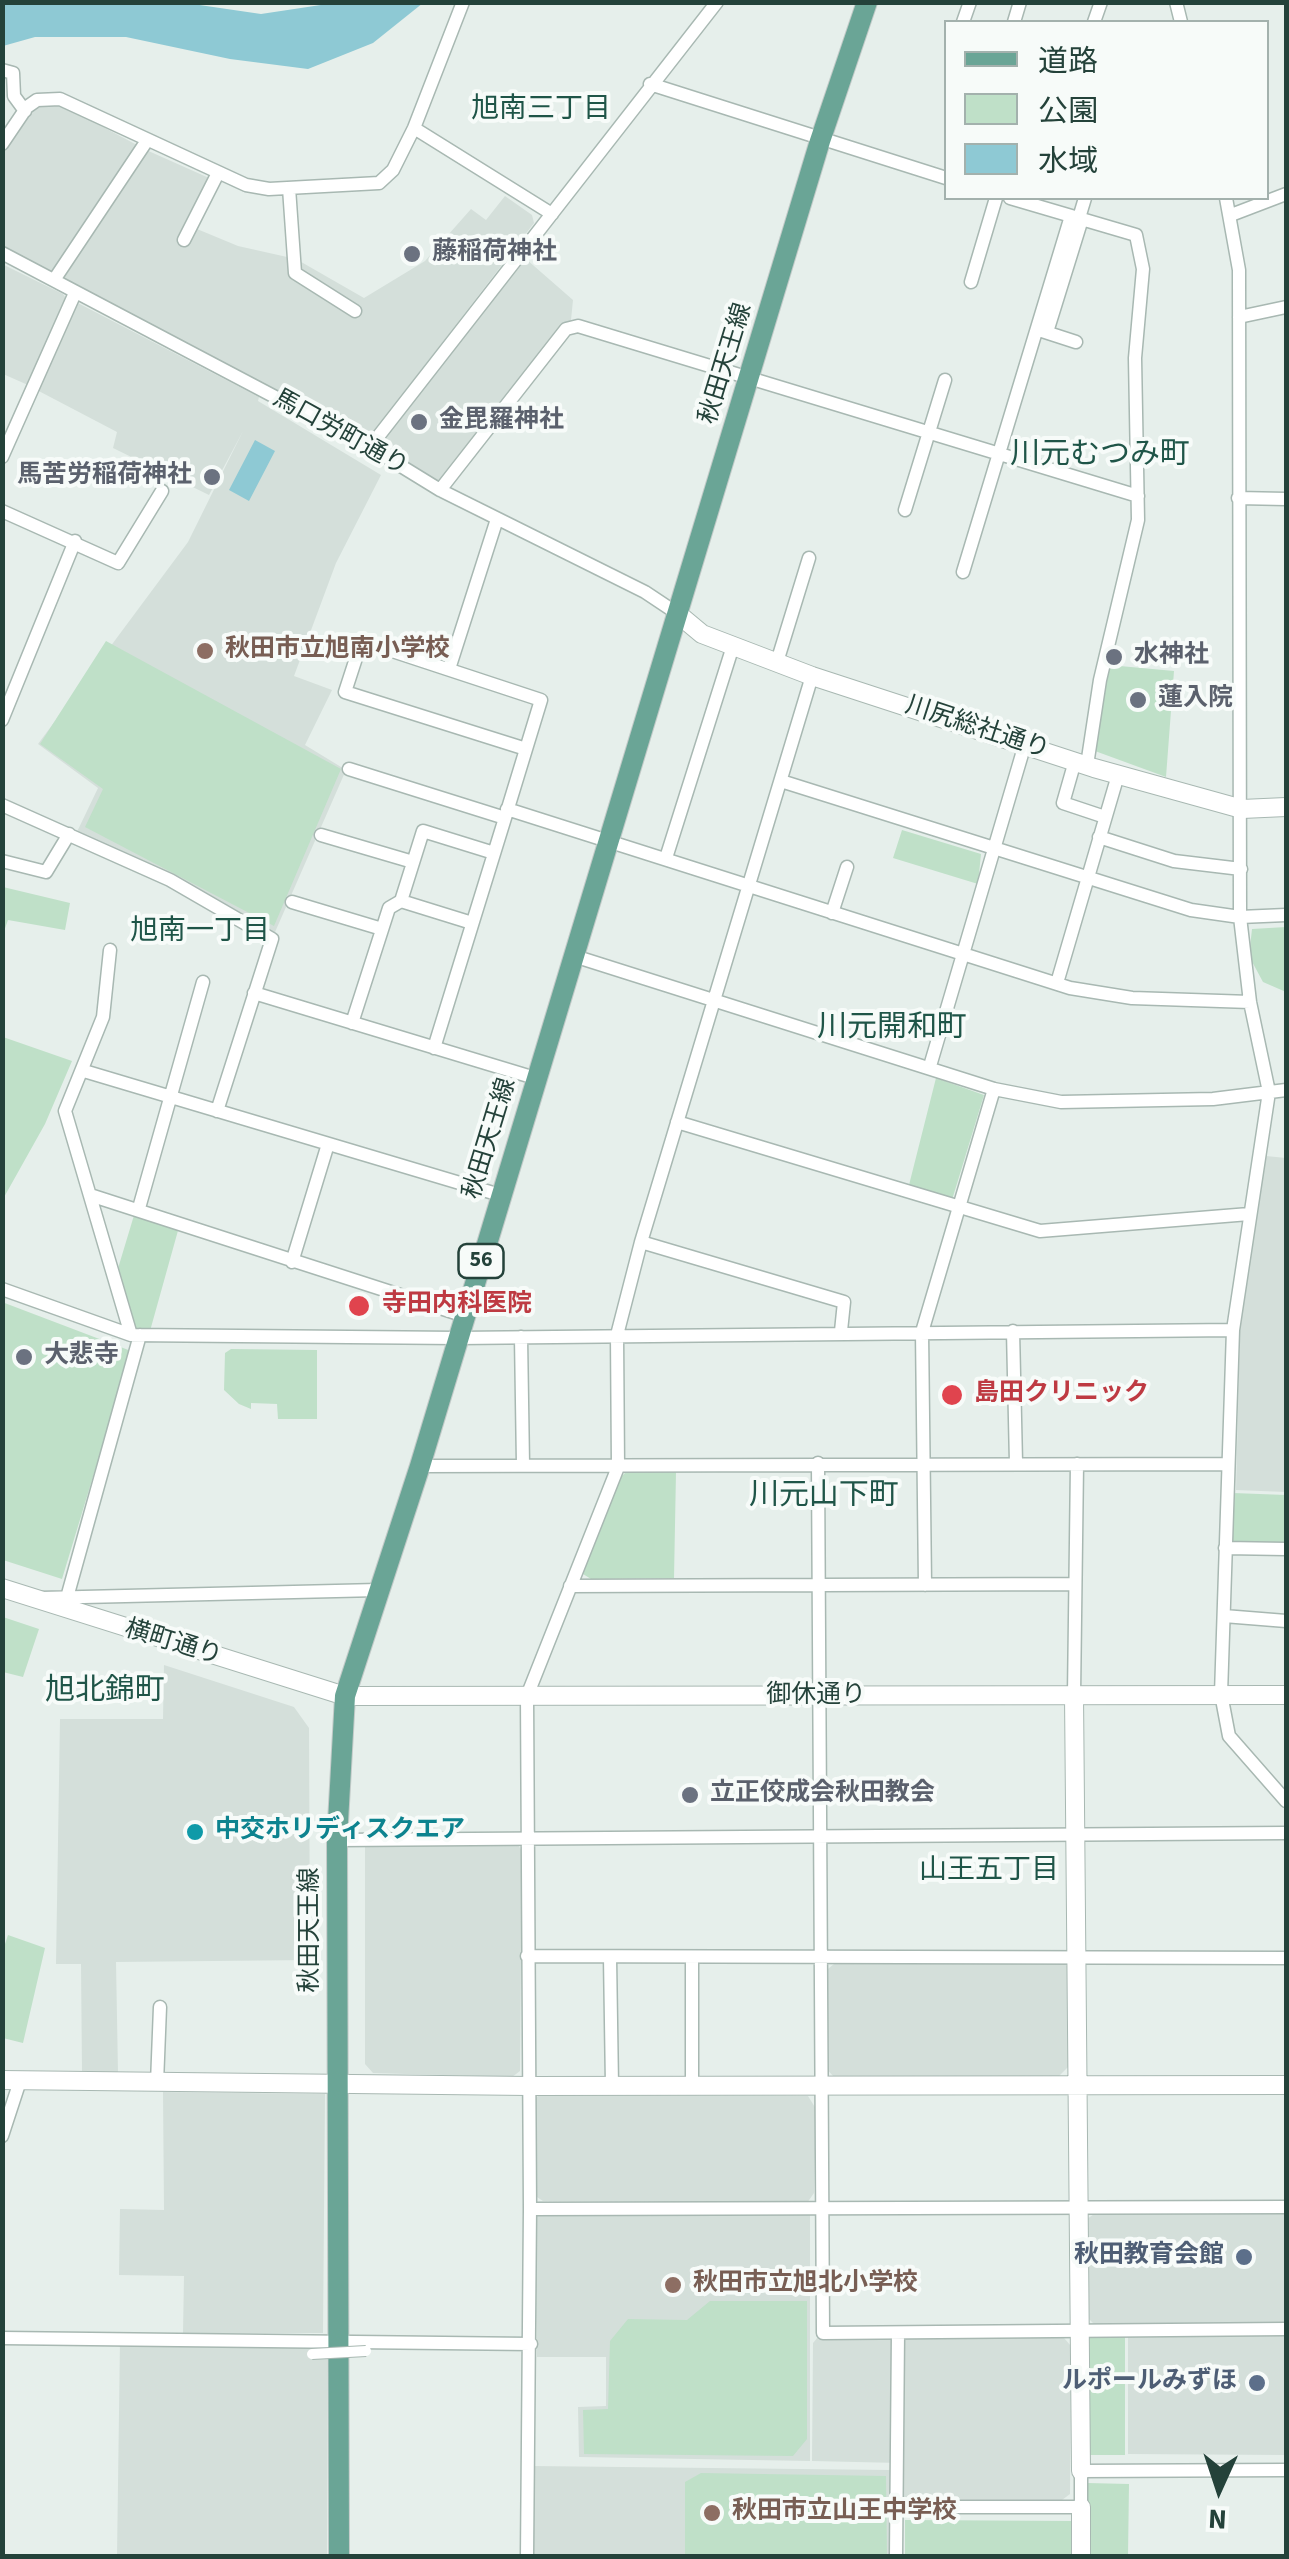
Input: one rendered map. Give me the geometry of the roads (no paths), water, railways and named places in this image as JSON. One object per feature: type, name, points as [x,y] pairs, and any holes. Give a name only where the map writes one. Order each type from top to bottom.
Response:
[{"type":"main road","name":"秋田天王線","points":[[339,2556],[337,1840],[345,1696],[420,1466],[607,838],[820,140],[866,2]]},
{"type":"street","points":[[2,144],[25,110],[37,100],[60,99],[146,142],[258,188],[379,183],[393,170],[414,128],[463,2]]},
{"type":"street","points":[[370,448],[716,2]]},
{"type":"street","points":[[2,70],[13,74],[14,96],[25,110]]},
{"type":"street","points":[[650,84],[944,177]]},
{"type":"street","points":[[414,128],[552,214]]},
{"type":"street","points":[[54,280],[146,142]]},
{"type":"street","points":[[184,240],[218,174]]},
{"type":"street","points":[[288,188],[295,272],[355,311]]},
{"type":"street","points":[[1231,215],[1286,194]]},
{"type":"street","points":[[971,282],[995,200]]},
{"type":"street","points":[[963,572],[1084,200]]},
{"type":"street","points":[[1227,200],[1239,270],[1240,918],[1250,1002],[1269,1092],[1233,1330],[1221,1694],[1230,1736],[1286,1801]]},
{"type":"street","points":[[1034,201],[1136,235],[1144,268],[1135,358],[1138,520],[1081,763],[1063,803],[1105,817]]},
{"type":"street","name":"馬口労町通り","points":[[2,253],[370,448],[440,490],[644,592],[678,614]]},
{"type":"street","points":[[2,457],[76,293]]},
{"type":"street","points":[[1238,317],[1286,308]]},
{"type":"street","points":[[440,490],[566,329],[578,326],[1138,496]]},
{"type":"street","points":[[1042,331],[1076,342]]},
{"type":"street","points":[[905,510],[945,380]]},
{"type":"street","points":[[2,511],[118,564],[162,491]]},
{"type":"street","points":[[1238,498],[1286,499]]},
{"type":"street","points":[[450,669],[498,518]]},
{"type":"street","points":[[2,720],[74,541]]},
{"type":"street","points":[[777,662],[809,558]]},
{"type":"street","name":"川尻総社通り","points":[[678,614],[702,634],[812,676],[1118,775],[1242,808],[1286,808]]},
{"type":"street","points":[[434,1048],[526,749],[540,700],[374,646],[358,652],[345,692],[526,749]]},
{"type":"street","points":[[666,858],[732,646]]},
{"type":"street","points":[[527,2556],[531,2344],[526,1696],[618,1467],[617,1336],[640,1242],[812,676]]},
{"type":"street","points":[[930,1066],[1025,744]]},
{"type":"street","points":[[350,769],[607,838],[1057,984],[1132,998],[1250,1002]]},
{"type":"street","points":[[1057,984],[1118,775]]},
{"type":"street","points":[[782,781],[1191,910],[1240,918],[1286,916]]},
{"type":"street","points":[[2,805],[170,880],[272,938],[217,1112]]},
{"type":"street","points":[[352,1023],[389,908],[401,901],[423,831],[494,854]]},
{"type":"street","points":[[2,861],[46,872],[70,834]]},
{"type":"street","points":[[321,834],[413,862]]},
{"type":"street","points":[[1099,838],[1174,861],[1241,869]]},
{"type":"street","points":[[832,912],[846,867]]},
{"type":"street","points":[[401,901],[472,924]]},
{"type":"street","points":[[292,902],[382,929]]},
{"type":"street","points":[[110,950],[103,1017],[84,1071],[64,1111],[136,1335],[66,1602],[378,1590]]},
{"type":"street","points":[[574,956],[994,1089],[1061,1102],[1117,1104],[1286,1090]]},
{"type":"street","points":[[139,1208],[203,982]]},
{"type":"street","points":[[254,993],[535,1078]]},
{"type":"street","points":[[84,1071],[500,1195]]},
{"type":"street","points":[[925,1585],[922,1332],[994,1089]]},
{"type":"street","points":[[677,1122],[1040,1231],[1249,1214]]},
{"type":"street","points":[[292,1262],[328,1144]]},
{"type":"street","points":[[90,1194],[465,1316]]},
{"type":"street","points":[[640,1242],[844,1302],[841,1331]]},
{"type":"street","points":[[2,1290],[136,1335],[458,1338],[841,1331],[1233,1330]]},
{"type":"street","points":[[1013,1331],[1016,1463]]},
{"type":"street","points":[[521,1337],[523,1465]]},
{"type":"street","points":[[818,1463],[822,2333],[1286,2330]]},
{"type":"street","points":[[1077,1464],[1074,1695],[1082,2556]]},
{"type":"street","points":[[420,1466],[1226,1464]]},
{"type":"street","points":[[1226,1548],[1286,1549]]},
{"type":"street","points":[[570,1586],[1075,1584]]},
{"type":"street","name":"横町通り","points":[[2,1588],[66,1602],[345,1696]]},
{"type":"street","points":[[1224,1616],[1286,1621]]},
{"type":"street","name":"御休通り","points":[[345,1696],[1286,1696]]},
{"type":"street","points":[[337,1840],[1286,1832]]},
{"type":"street","points":[[527,1956],[1286,1958]]},
{"type":"street","points":[[610,1957],[612,2086]]},
{"type":"street","points":[[692,1958],[692,2086]]},
{"type":"street","points":[[157,2083],[160,2006]]},
{"type":"street","points":[[2,2136],[12,2080],[528,2086],[1286,2085]]},
{"type":"street","points":[[530,2209],[1286,2206]]},
{"type":"street","points":[[896,2556],[898,2333]]},
{"type":"street","points":[[2,2338],[531,2344]]},
{"type":"street","points":[[312,2354],[366,2351]]},
{"type":"street","points":[[1081,2471],[1286,2470]]},
{"type":"street","points":[[897,2507],[1082,2508]]},
{"type":"water","points":[[179,2],[261,14],[334,3],[423,3],[373,43],[308,69],[230,59],[126,37],[35,37],[3,46],[3,3]]},
{"type":"water","points":[[255,440],[275,451],[249,501],[229,490]]},
{"type":"place","name":"藤稲荷神社","points":[[412,254]]},
{"type":"place","name":"金毘羅神社","points":[[419,422]]},
{"type":"place","name":"馬苦労稲荷神社","points":[[212,477]]},
{"type":"place","name":"秋田市立旭南小学校","points":[[205,651]]},
{"type":"place","name":"水神社","points":[[1114,657]]},
{"type":"place","name":"蓮入院","points":[[1138,700]]},
{"type":"place","name":"寺田内科医院","points":[[359,1306]]},
{"type":"place","name":"大悲寺","points":[[24,1357]]},
{"type":"place","name":"島田クリニック","points":[[952,1395]]},
{"type":"place","name":"立正佼成会秋田教会","points":[[690,1795]]},
{"type":"place","name":"中交ホリディスクエア","points":[[195,1832]]},
{"type":"place","name":"秋田教育会館","points":[[1244,2257]]},
{"type":"place","name":"秋田市立旭北小学校","points":[[673,2285]]},
{"type":"place","name":"ルポールみずほ","points":[[1257,2383]]},
{"type":"place","name":"秋田市立山王中学校","points":[[712,2513]]},
{"type":"district","name":"旭南三丁目","points":[[541,111]]},
{"type":"district","name":"川元むつみ町","points":[[1100,456]]},
{"type":"district","name":"旭南一丁目","points":[[200,933]]},
{"type":"district","name":"川元開和町","points":[[892,1029]]},
{"type":"district","name":"川元山下町","points":[[824,1497]]},
{"type":"district","name":"旭北錦町","points":[[105,1692]]},
{"type":"district","name":"山王五丁目","points":[[989,1872]]}]
